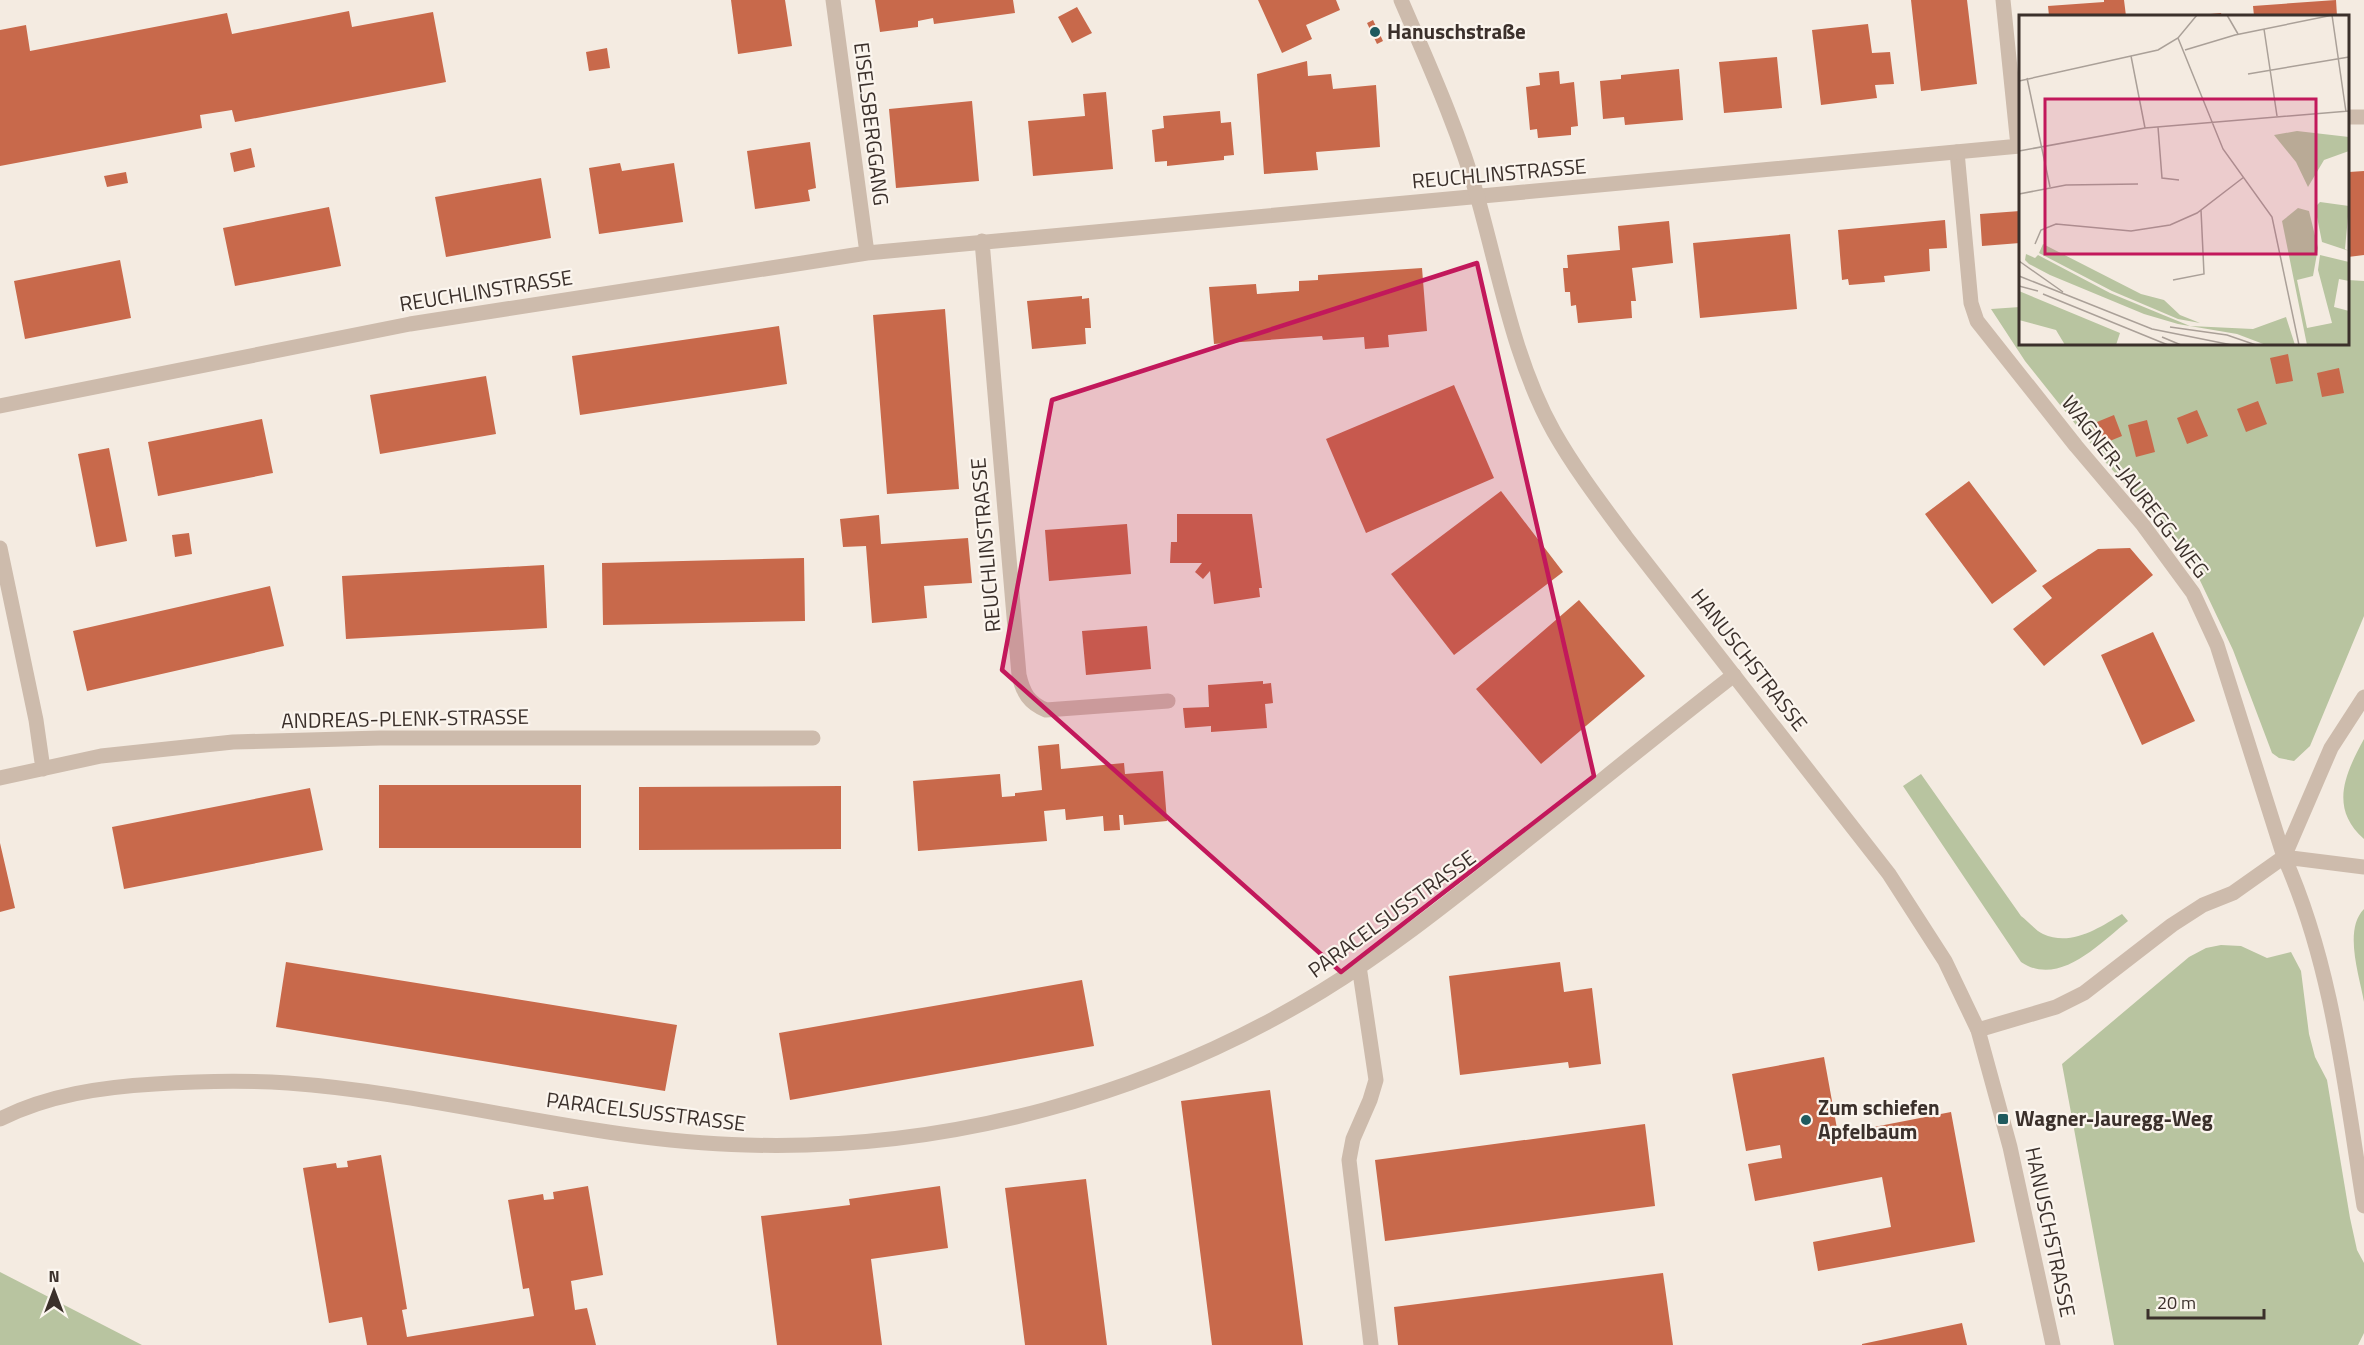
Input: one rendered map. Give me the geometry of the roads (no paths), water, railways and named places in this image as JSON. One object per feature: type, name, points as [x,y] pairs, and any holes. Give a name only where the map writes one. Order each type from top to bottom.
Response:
[{"type":"street","name":"EISELSBERGGANG","points":[[833,0],[867,254]]},
{"type":"street","name":"HANUSCHSTRASSE","points":[[1401,0],[1444,102],[1478,197],[1517,344],[1554,431],[1585,480],[1626,537],[1895,883],[1945,961],[1978,1030],[2005,1128],[2053,1345]]},
{"type":"street","points":[[2003,0],[2019,146]]},
{"type":"street","name":"REUCHLINSTRASSE","points":[[0,405],[410,324],[867,254],[982,241],[2019,146]]},
{"type":"street","name":"WAGNER-JAUREGG-WEG","points":[[1957,152],[1971,303],[1977,321],[2076,446],[2143,525],[2193,593],[2217,645],[2284,857],[2316,937],[2343,1075],[2364,1206]]},
{"type":"street","name":"REUCHLINSTRASSE","points":[[982,241],[1022,690],[1032,704],[1046,710],[1168,701]]},
{"type":"street","points":[[0,548],[36,720],[43,769]]},
{"type":"street","name":"PARACELSUSSTRASSE","points":[[0,1119],[36,1104],[96,1090],[184,1082],[247,1081],[326,1087],[636,1137],[693,1142],[803,1145],[907,1138],[990,1124],[1092,1096],[1207,1054],[1322,992],[1414,930],[1734,675]]},
{"type":"street","points":[[1978,1030],[2056,1007],[2084,993],[2172,925],[2204,905],[2233,893],[2284,857],[2331,748],[2364,697]]},
{"type":"street","name":"ANDREAS-PLENK-STRASSE","points":[[0,777],[142,751],[232,742],[380,738],[813,738]]},
{"type":"street","points":[[2284,857],[2364,867]]},
{"type":"street","points":[[1359,966],[1376,1080],[1371,1100],[1353,1138],[1349,1160],[1371,1345]]},
{"type":"place","name":"Hanuschstraße","points":[[1375,32]]},
{"type":"place","name":"Wagner-Jauregg-Weg","points":[[2003,1119]]},
{"type":"place","name":"Zum schiefen Apfelbaum","points":[[1806,1120]]}]
